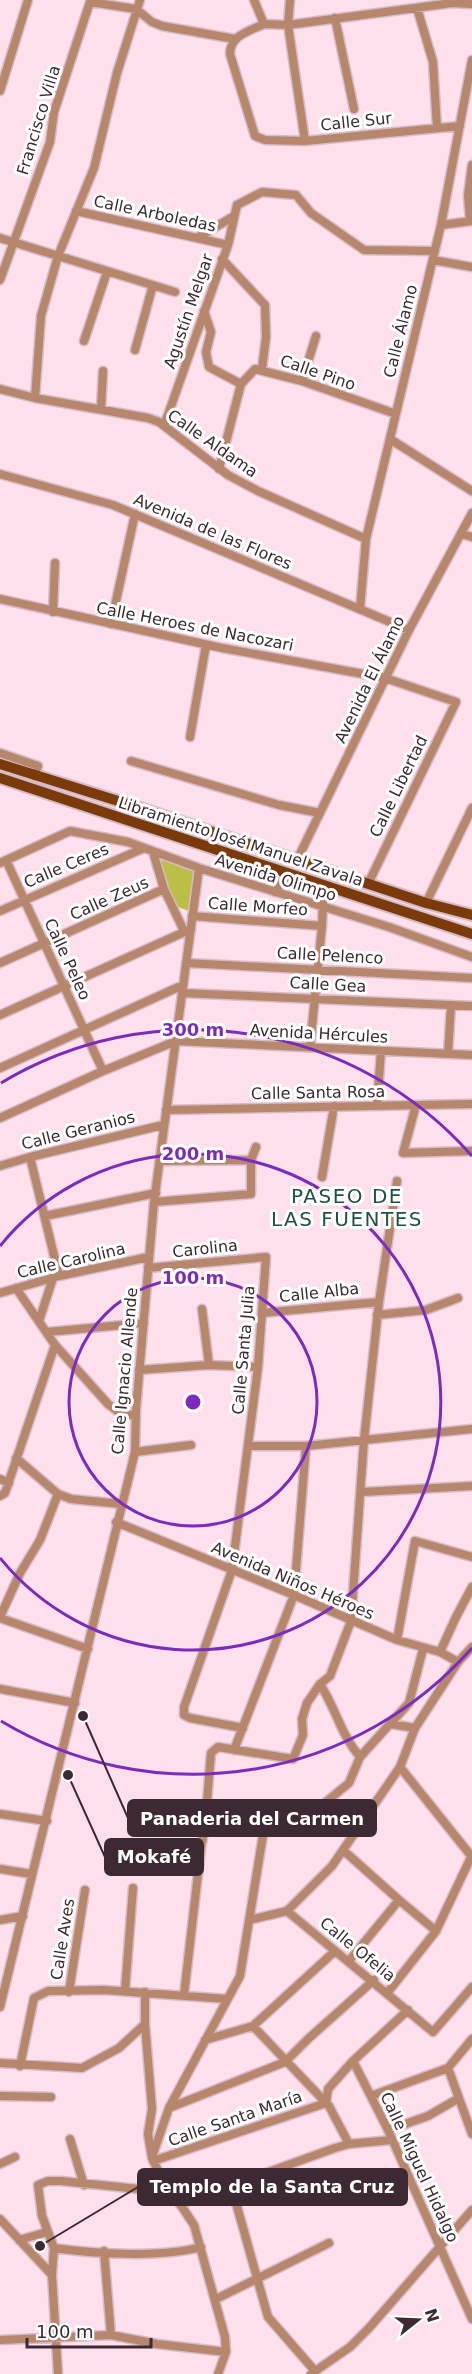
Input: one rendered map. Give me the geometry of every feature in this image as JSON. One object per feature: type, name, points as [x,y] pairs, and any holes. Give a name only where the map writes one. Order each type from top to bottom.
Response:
[{"type":"main road","name":"Libramiento José Manuel Zavala","points":[[0,765],[36,771],[368,884],[472,915]]},
{"type":"main road","name":"Libramiento José Manuel Zavala","points":[[0,778],[472,934]]},
{"type":"street","points":[[0,91],[28,0]]},
{"type":"street","points":[[35,398],[41,316],[58,256],[94,168],[117,73],[140,0]]},
{"type":"street","points":[[254,0],[264,24]]},
{"type":"street","points":[[290,0],[288,24],[305,141]]},
{"type":"street","name":"Francisco Villa","points":[[0,280],[50,142],[54,112],[90,2],[136,9]]},
{"type":"street","points":[[136,9],[152,22],[162,26],[235,39],[264,24],[288,24],[452,3],[472,4]]},
{"type":"street","points":[[417,8],[433,62],[437,128]]},
{"type":"street","points":[[335,18],[354,109]]},
{"type":"street","name":"Calle Sur","points":[[235,39],[230,46],[231,54],[255,136],[265,140],[305,141],[460,126]]},
{"type":"street","name":"Calle Álamo","points":[[360,609],[366,539],[441,225],[472,60]]},
{"type":"street","points":[[441,225],[471,221],[468,195],[469,173],[472,165]]},
{"type":"street","name":"Agustín Melgar","points":[[164,426],[228,245],[237,205],[262,192],[296,195],[311,213],[364,250],[434,255]]},
{"type":"street","name":"Calle Arboledas","points":[[76,211],[228,245]]},
{"type":"street","points":[[199,237],[234,216]]},
{"type":"street","points":[[0,238],[175,292]]},
{"type":"street","points":[[434,255],[472,267]]},
{"type":"street","points":[[219,469],[241,384],[258,369],[266,337],[265,305],[222,259]]},
{"type":"street","points":[[84,341],[106,272]]},
{"type":"street","points":[[135,350],[153,285]]},
{"type":"street","points":[[204,311],[211,332],[206,352],[209,367],[241,384]]},
{"type":"street","points":[[302,381],[316,336]]},
{"type":"street","points":[[195,338],[208,344]]},
{"type":"street","name":"Calle Pino","points":[[258,369],[302,381],[396,414]]},
{"type":"street","points":[[101,408],[103,371]]},
{"type":"street","name":"Calle Aldama","points":[[0,389],[35,398],[148,418],[164,426],[219,469],[258,491],[366,539]]},
{"type":"street","points":[[390,439],[472,491]]},
{"type":"street","name":"Avenida de las Flores","points":[[0,474],[84,495],[135,514],[409,630]]},
{"type":"street","name":"Avenida El Álamo","points":[[297,860],[409,630],[472,513]]},
{"type":"street","points":[[111,624],[135,514]]},
{"type":"street","points":[[461,534],[472,537]]},
{"type":"street","points":[[53,612],[55,563]]},
{"type":"street","name":"Calle Heroes de Nacozari","points":[[0,599],[206,645],[385,678],[456,702]]},
{"type":"street","points":[[190,737],[206,645]]},
{"type":"street","name":"Calle Libertad","points":[[368,884],[456,702]]},
{"type":"street","points":[[0,753],[36,771]]},
{"type":"street","points":[[131,760],[279,805],[320,813]]},
{"type":"street","points":[[426,903],[468,828],[472,808]]},
{"type":"street","name":"Avenida Olimpo","points":[[3,861],[70,831],[128,842],[199,868],[389,927],[472,957]]},
{"type":"street","points":[[0,1015],[188,930],[164,889],[149,850]]},
{"type":"street","name":"Calle Ceres","points":[[0,911],[149,850]]},
{"type":"street","name":"Calle Peleo","points":[[3,861],[24,900],[103,1071]]},
{"type":"street","name":"Calle Ignacio Allende","points":[[0,2007],[31,1874],[47,1821],[75,1704],[116,1522],[135,1452],[139,1370],[155,1197],[186,963],[188,930],[199,868]]},
{"type":"street","points":[[275,892],[290,873]]},
{"type":"street","points":[[310,1047],[324,884]]},
{"type":"street","name":"Calle Zeus","points":[[0,963],[164,889]]},
{"type":"street","name":"Calle Morfeo","points":[[192,916],[322,926]]},
{"type":"street","name":"Calle Pelenco","points":[[186,963],[472,978]]},
{"type":"street","points":[[0,1068],[182,989]]},
{"type":"street","name":"Calle Gea","points":[[182,989],[472,1006]]},
{"type":"street","points":[[448,1054],[451,1005]]},
{"type":"street","name":"Avenida Hércules","points":[[0,1118],[176,1041],[472,1055]]},
{"type":"street","points":[[377,1106],[381,1051]]},
{"type":"street","name":"Calle Santa Rosa","points":[[165,1110],[472,1104]]},
{"type":"street","points":[[417,1105],[403,1153],[472,1151]]},
{"type":"street","points":[[321,1177],[334,1106]]},
{"type":"street","name":"Calle Geranios","points":[[0,1166],[30,1156],[163,1125]]},
{"type":"street","points":[[45,1216],[155,1197],[251,1194],[251,1160],[256,1147]]},
{"type":"street","points":[[30,1156],[45,1216],[56,1277],[39,1321]]},
{"type":"street","points":[[160,1161],[251,1160]]},
{"type":"street","points":[[184,1995],[205,1826],[211,1753],[218,1747],[293,1759],[303,1735],[302,1719],[307,1703],[320,1684],[330,1676],[351,1621],[364,1440],[377,1315],[397,1181]]},
{"type":"street","name":"Calle Carolina","points":[[1,1289],[16,1288],[149,1257]]},
{"type":"street","name":"Carolina","points":[[148,1268],[266,1257]]},
{"type":"street","name":"Calle Santa Julia","points":[[243,1728],[190,1718],[184,1715],[184,1707],[232,1570],[258,1367],[266,1257]]},
{"type":"street","points":[[16,1288],[55,1345],[108,1404],[120,1413],[136,1416]]},
{"type":"street","points":[[377,1315],[426,1310],[458,1298]]},
{"type":"street","name":"Calle Alba","points":[[262,1313],[379,1302]]},
{"type":"street","points":[[202,1309],[209,1365]]},
{"type":"street","points":[[47,1332],[144,1323]]},
{"type":"street","points":[[3,1494],[4,1481],[16,1458],[55,1345]]},
{"type":"street","points":[[139,1370],[209,1365],[258,1367]]},
{"type":"street","points":[[248,1446],[306,1446],[472,1429]]},
{"type":"street","points":[[135,1452],[191,1445]]},
{"type":"street","points":[[234,1750],[294,1595],[306,1446]]},
{"type":"street","points":[[16,1458],[58,1494],[71,1498],[121,1504]]},
{"type":"street","points":[[362,1492],[472,1486]]},
{"type":"street","points":[[58,1494],[40,1540],[20,1573],[0,1618],[88,1649]]},
{"type":"street","name":"Avenida Niños Héroes","points":[[116,1522],[397,1640],[440,1652],[458,1662]]},
{"type":"street","points":[[397,1640],[415,1541],[472,1557]]},
{"type":"street","points":[[440,1652],[472,1587]]},
{"type":"street","points":[[249,1920],[288,1911],[332,1866],[400,1767],[415,1728],[458,1662],[472,1647]]},
{"type":"street","points":[[205,1826],[303,1821],[349,1784],[360,1757],[409,1703],[423,1649]]},
{"type":"street","points":[[320,1684],[333,1704],[351,1746],[360,1757]]},
{"type":"street","points":[[0,1689],[75,1704]]},
{"type":"street","points":[[391,1724],[415,1728]]},
{"type":"street","points":[[388,1992],[436,1931],[472,1856],[400,1767]]},
{"type":"street","points":[[0,1814],[47,1821]]},
{"type":"street","points":[[153,2159],[169,2109],[240,1976],[265,1823]]},
{"type":"street","points":[[344,1850],[436,1931]]},
{"type":"street","points":[[0,1869],[31,1874]]},
{"type":"street","points":[[125,1990],[133,1888]]},
{"type":"street","name":"Calle Aves","points":[[69,1992],[85,1890]]},
{"type":"street","points":[[350,1961],[399,1900]]},
{"type":"street","name":"Calle Ofelia","points":[[288,1911],[434,2031],[472,1987]]},
{"type":"street","points":[[0,1920],[23,1916]]},
{"type":"street","points":[[205,2040],[253,2026],[335,1951]]},
{"type":"street","points":[[169,2109],[285,2062],[374,1980]]},
{"type":"street","points":[[20,2066],[34,1998],[48,1991],[125,1990],[227,1999]]},
{"type":"street","points":[[145,1992],[145,2024],[152,2109],[148,2134],[153,2159],[168,2192],[189,2214],[201,2247],[225,2337],[226,2352],[218,2374]]},
{"type":"street","points":[[326,2103],[328,2089],[353,2061],[408,2010]]},
{"type":"street","points":[[0,2063],[82,2068],[119,2048],[145,2024]]},
{"type":"street","points":[[253,2026],[326,2103],[349,2144]]},
{"type":"street","points":[[371,2096],[448,2068],[471,2043]]},
{"type":"street","name":"Calle Miguel Hidalgo","points":[[353,2061],[388,2130],[472,2319]]},
{"type":"street","points":[[448,2068],[472,2133]]},
{"type":"street","points":[[0,2096],[51,2097]]},
{"type":"street","points":[[388,2130],[428,2116],[459,2098]]},
{"type":"street","name":"Calle Santa María","points":[[153,2159],[326,2103]]},
{"type":"street","points":[[152,2109],[165,2118]]},
{"type":"street","points":[[70,2139],[84,2185]]},
{"type":"street","points":[[180,2204],[349,2144],[392,2140]]},
{"type":"street","points":[[0,2164],[15,2157]]},
{"type":"street","points":[[58,2374],[51,2275],[54,2248],[46,2232],[37,2190],[38,2185],[48,2181],[168,2192]]},
{"type":"street","points":[[231,2184],[268,2317],[313,2372],[350,2347],[369,2328],[472,2210]]},
{"type":"street","points":[[0,2219],[51,2275]]},
{"type":"street","points":[[19,2240],[46,2232]]},
{"type":"street","points":[[216,2299],[329,2243]]},
{"type":"street","points":[[54,2248],[104,2252],[180,2253],[201,2247]]},
{"type":"street","points":[[104,2252],[111,2335]]},
{"type":"street","points":[[0,2339],[111,2335],[157,2344],[226,2352]]},
{"type":"shaded area","points":[[159,857],[194,870],[189,911],[178,907],[166,883]]},
{"type":"place","name":"Panaderia del Carmen","points":[[83,1716]]},
{"type":"place","name":"Mokafé","points":[[68,1775]]},
{"type":"place","name":"Templo de la Santa Cruz","points":[[40,2246]]},
{"type":"district","name":"PASEO DE LAS FUENTES","points":[[347,1208]]}]
